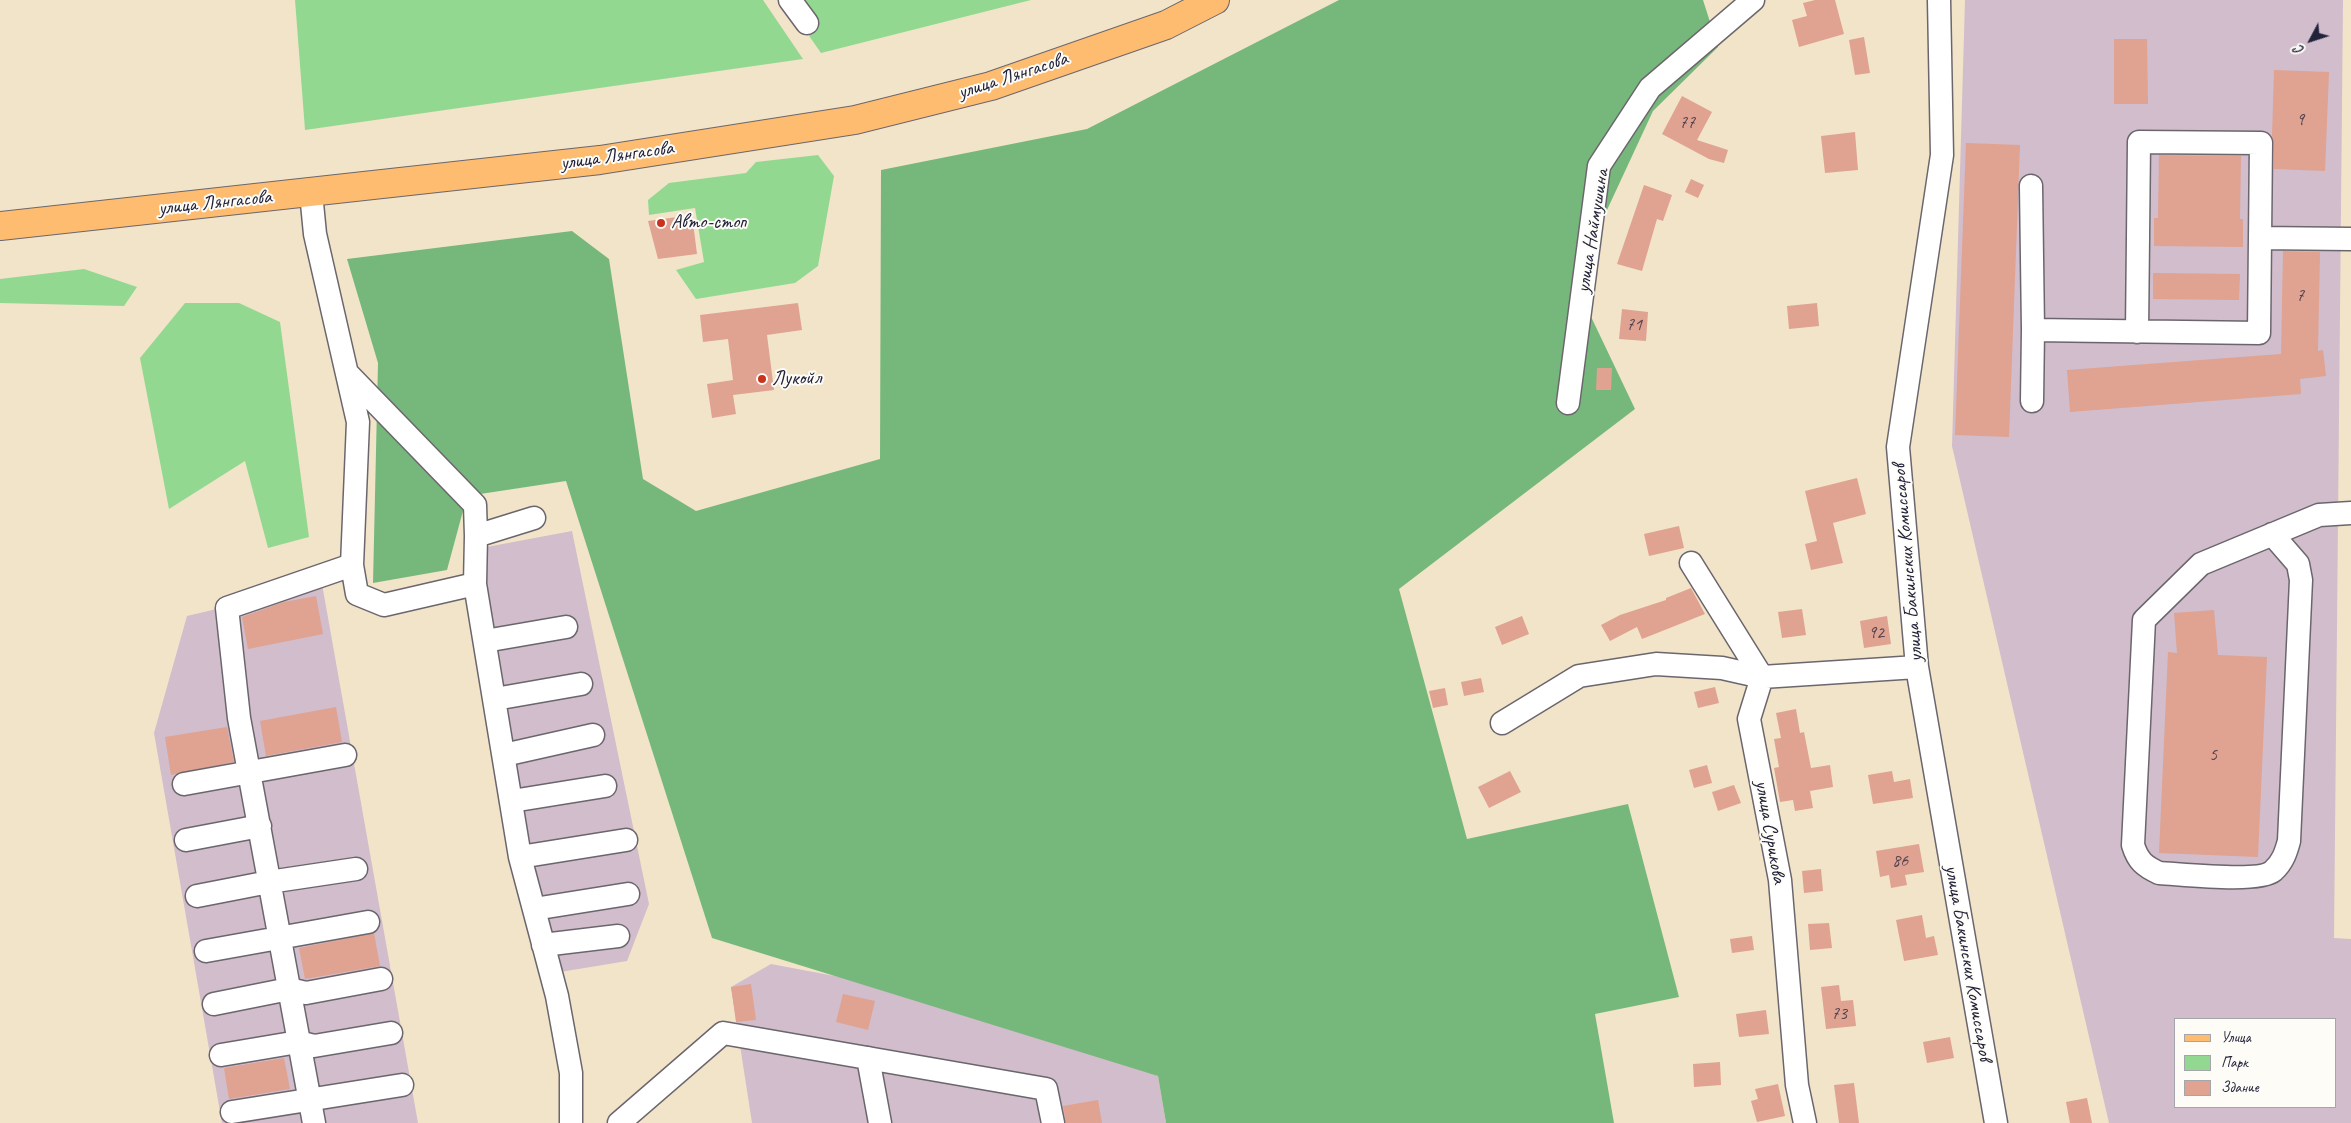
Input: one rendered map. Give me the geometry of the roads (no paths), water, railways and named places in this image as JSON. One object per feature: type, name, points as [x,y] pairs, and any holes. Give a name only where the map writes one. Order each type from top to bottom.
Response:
[{"type":"main road","name":"улица Лянгасова","points":[[0,226],[600,160],[855,120],[991,86],[1166,25],[1215,0]]},
{"type":"street","points":[[790,0],[807,24]]},
{"type":"street","name":"улица Наймушина","points":[[1568,403],[1599,166],[1650,88],[1754,0]]},
{"type":"street","name":"улица Бакинских Комиссаров","points":[[1939,0],[1942,155],[1898,448],[1917,667],[1996,1123]]},
{"type":"street","points":[[2032,330],[2137,332],[2259,333],[2261,143],[2139,142],[2137,332]]},
{"type":"street","points":[[2031,186],[2032,401]]},
{"type":"street","points":[[311,193],[315,234],[358,422],[352,565],[357,594],[384,605],[475,584]]},
{"type":"street","points":[[2260,238],[2351,239]]},
{"type":"street","points":[[346,372],[475,505],[475,584],[520,857],[557,996],[571,1073],[571,1123]]},
{"type":"street","points":[[2272,534],[2298,564],[2302,580],[2289,841],[2284,858],[2272,872],[2254,878],[2159,873],[2146,867],[2138,859],[2133,845],[2144,620],[2200,564],[2272,534],[2319,515],[2351,513]]},
{"type":"street","points":[[476,536],[534,518]]},
{"type":"street","points":[[1691,563],[1762,677]]},
{"type":"street","points":[[314,1123],[239,718],[227,608],[352,565]]},
{"type":"street","points":[[485,641],[566,627]]},
{"type":"street","points":[[1502,723],[1579,676],[1656,664],[1722,668],[1762,677],[1917,667]]},
{"type":"street","name":"улица Сурикова","points":[[1762,677],[1749,719],[1780,880],[1797,1085],[1805,1123]]},
{"type":"street","points":[[495,699],[581,684]]},
{"type":"street","points":[[504,755],[593,734]]},
{"type":"street","points":[[184,784],[345,755]]},
{"type":"street","points":[[512,801],[606,786]]},
{"type":"street","points":[[186,840],[260,826]]},
{"type":"street","points":[[520,857],[626,840]]},
{"type":"street","points":[[197,896],[269,882],[356,869]]},
{"type":"street","points":[[534,909],[628,894]]},
{"type":"street","points":[[206,951],[368,922]]},
{"type":"street","points":[[543,945],[618,936]]},
{"type":"street","points":[[214,1004],[289,989],[306,993],[381,979]]},
{"type":"street","points":[[221,1056],[298,1042],[314,1046],[391,1032]]},
{"type":"street","points":[[619,1123],[723,1033],[1046,1089],[1053,1123]]},
{"type":"street","points":[[868,1058],[880,1123]]},
{"type":"street","points":[[232,1112],[402,1085]]},
{"type":"place","name":"Авто-стоп","points":[[661,223]]},
{"type":"place","name":"Лукойл","points":[[762,379]]}]
